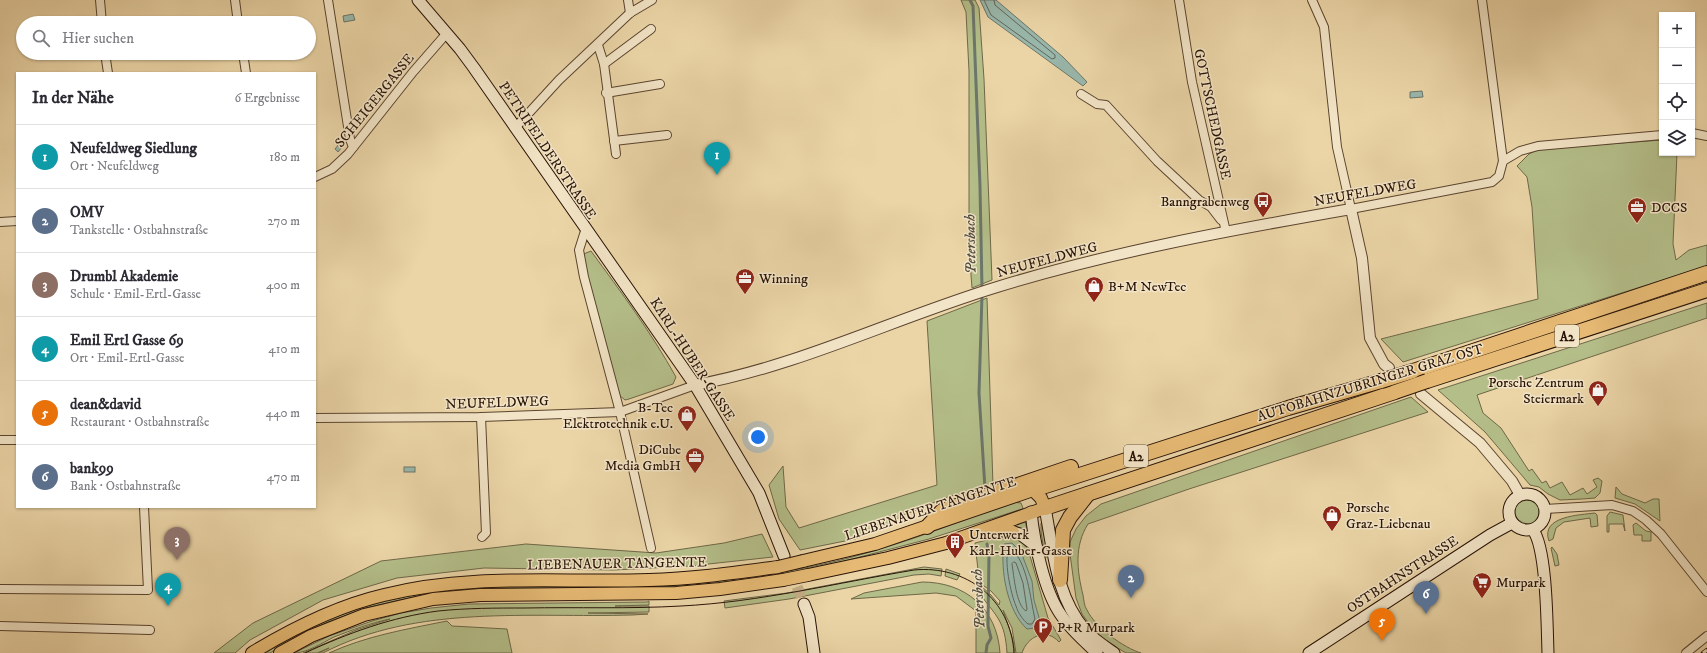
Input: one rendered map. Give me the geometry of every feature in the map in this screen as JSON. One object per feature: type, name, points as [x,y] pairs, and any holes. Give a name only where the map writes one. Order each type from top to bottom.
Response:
[{"type":"highway","name":"AUTOBAHNZUBRINGER GRAZ OST","points":[[1033,490],[1253,419],[1413,371],[1707,273]]},
{"type":"highway","name":"AUTOBAHNZUBRINGER GRAZ OST","points":[[1045,508],[1707,290]]},
{"type":"highway","points":[[927,527],[942,511],[1028,481],[1157,439],[1239,416],[1253,419]]},
{"type":"highway","points":[[1060,580],[1063,530],[1070,517],[1088,494]]},
{"type":"main road","name":"PETRIFELDERSTRASSE","points":[[418,0],[447,33],[474,68],[586,228]]},
{"type":"main road","name":"KARL-HUBER-GASSE","points":[[586,228],[695,385],[759,493],[784,556]]},
{"type":"main road","points":[[1033,490],[1041,498],[1045,508],[1053,558],[1069,606],[1085,630],[1095,640],[1114,653]]},
{"type":"main road","points":[[1033,490],[1031,512],[1036,546],[1046,582],[1060,614],[1074,633],[1097,653]]},
{"type":"main road","name":"LIEBENAUER TANGENTE","points":[[252,653],[296,628],[343,607],[384,595],[427,586],[480,581],[648,580],[707,577],[778,566],[875,544],[927,527],[987,504],[1033,490]]},
{"type":"main road","points":[[1533,494],[1539,498],[1545,509],[1545,518],[1540,525],[1533,530],[1521,530],[1512,523],[1509,516],[1509,507],[1520,495],[1533,494]]},
{"type":"main road","name":"LIEBENAUER TANGENTE","points":[[280,653],[312,636],[364,615],[433,600],[480,595],[676,593],[720,589],[783,580],[888,558],[964,537],[1045,508]]},
{"type":"main road","name":"OSTBAHNSTRASSE","points":[[1309,653],[1490,535],[1512,523]]},
{"type":"main road","points":[[964,537],[975,537],[1003,530],[1020,534],[1036,546]]},
{"type":"main road","points":[[1533,530],[1539,544],[1545,581],[1548,653]]},
{"type":"main road","points":[[804,604],[809,617],[814,653]]},
{"type":"street","points":[[100,0],[101,16]]},
{"type":"street","points":[[235,0],[237,16]]},
{"type":"street","points":[[328,0],[353,147]]},
{"type":"street","points":[[628,0],[630,13]]},
{"type":"street","points":[[515,128],[559,80],[598,45],[630,13],[652,0]]},
{"type":"street","name":"GOTTSCHEDGASSE","points":[[1179,0],[1192,82],[1224,228]]},
{"type":"street","points":[[1312,0],[1324,27],[1337,147],[1362,258],[1370,338],[1384,364],[1389,368]]},
{"type":"street","points":[[1482,0],[1503,161],[1520,151],[1538,146],[1659,135]]},
{"type":"street","points":[[604,64],[651,29]]},
{"type":"street","name":"SCHEIGERGASSE","points":[[316,177],[332,169],[353,147],[413,72],[447,33]]},
{"type":"street","points":[[598,45],[604,64],[606,93],[616,154]]},
{"type":"street","points":[[107,60],[108,72]]},
{"type":"street","points":[[244,60],[246,72]]},
{"type":"street","points":[[606,93],[660,84]]},
{"type":"street","points":[[1081,94],[1097,104],[1106,104],[1156,162],[1199,200],[1211,207],[1224,228]]},
{"type":"street","points":[[1695,134],[1707,136]]},
{"type":"street","points":[[614,141],[667,135]]},
{"type":"street","name":"NEUFELDWEG","points":[[316,418],[481,417],[620,412],[695,385],[772,367],[992,288],[1040,274],[1162,245],[1224,228],[1350,209],[1492,182],[1499,176],[1503,161]]},
{"type":"street","points":[[0,222],[16,221]]},
{"type":"street","name":"PETRIFELDERSTRASSE","points":[[586,228],[579,250],[592,309],[620,412],[651,548]]},
{"type":"street","points":[[1421,394],[1480,443],[1512,481],[1520,495]]},
{"type":"street","points":[[481,417],[486,533],[482,537]]},
{"type":"street","points":[[0,440],[16,440]]},
{"type":"street","points":[[1545,509],[1612,505],[1633,511],[1646,520],[1661,534],[1707,592]]},
{"type":"street","points":[[0,589],[148,590],[144,508]]},
{"type":"street","points":[[0,626],[150,630]]},
{"type":"street","points":[[1686,653],[1707,636]]},
{"type":"green space","points":[[961,0],[975,0],[979,8],[984,79],[992,280],[972,288],[969,249],[969,71],[966,12]]},
{"type":"green space","points":[[1659,140],[1659,156],[1677,156],[1673,244],[1676,260],[1689,250],[1707,245],[1707,266],[1403,362],[1381,339],[1538,299],[1532,207],[1527,177],[1517,166],[1529,154],[1539,149]]},
{"type":"green space","points":[[591,251],[656,344],[676,377],[673,384],[625,400],[619,395],[581,255]]},
{"type":"green space","points":[[987,298],[993,486],[970,493],[950,496],[904,515],[855,539],[800,550],[779,519],[769,485],[783,466],[786,507],[799,528],[937,485],[927,321]]},
{"type":"green space","points":[[1707,303],[1707,318],[1477,395],[1483,413],[1501,428],[1529,471],[1532,469],[1542,483],[1546,481],[1550,488],[1562,482],[1570,495],[1583,488],[1587,494],[1597,487],[1593,480],[1598,478],[1602,481],[1600,493],[1595,498],[1560,500],[1548,494],[1539,487],[1530,485],[1485,432],[1438,390]]},
{"type":"green space","points":[[1411,397],[1428,412],[1189,489],[1088,524],[1080,541],[1078,559],[1079,577],[1085,607],[1091,617],[1103,630],[1127,647],[1141,653],[1126,653],[1111,644],[1100,636],[1082,614],[1076,598],[1070,554],[1070,542],[1076,529],[1086,516],[1101,504]]},
{"type":"green space","points":[[1616,487],[1622,494],[1645,503],[1653,499],[1659,499],[1660,521],[1635,504],[1615,498]]},
{"type":"green space","points":[[1523,500],[1533,501],[1539,507],[1539,514],[1536,521],[1532,524],[1526,524],[1516,517],[1516,506]]},
{"type":"green space","points":[[1013,502],[1021,503],[1023,508],[929,539],[833,564],[764,579],[684,588],[424,595],[366,608],[328,622],[299,636],[270,653],[265,653],[309,628],[325,621],[359,608],[393,598],[466,587],[668,585],[773,574],[832,562],[888,547]]},
{"type":"green space","points":[[1610,512],[1623,515],[1625,531],[1623,524],[1609,524],[1609,532],[1607,532],[1607,516]]},
{"type":"green space","points":[[1595,513],[1597,515],[1598,526],[1591,527],[1590,518],[1564,522],[1556,528],[1553,539],[1549,541],[1548,533],[1550,526],[1556,522],[1571,516]]},
{"type":"green space","points":[[1025,521],[1028,533],[1012,526]]},
{"type":"green space","points":[[1041,523],[1044,523],[1047,557],[1045,557]]},
{"type":"green space","points":[[1636,523],[1646,531],[1651,532],[1651,541],[1642,541],[1642,535],[1634,535],[1633,525]]},
{"type":"green space","points":[[762,534],[773,557],[690,566],[614,570],[484,568],[397,578],[323,600],[250,640],[235,653],[214,653],[253,623],[381,561],[526,544],[656,553],[724,543]]},
{"type":"green space","points":[[1011,536],[1021,541],[1028,549],[1048,618],[1061,640],[1059,642],[1048,635],[1038,636],[1028,642],[1022,653],[1016,653],[1012,628],[1003,610],[1012,636],[1015,653],[1007,653],[1002,626],[979,593],[980,585],[999,605],[1000,601],[991,591],[977,581],[978,570],[975,543],[999,537]]},
{"type":"green space","points":[[1552,547],[1557,554],[1559,565],[1555,566]]},
{"type":"green space","points":[[924,567],[942,569],[941,576],[929,574],[914,575],[789,599],[725,608],[724,601],[787,593]]},
{"type":"green space","points":[[946,569],[960,574],[957,580],[945,576]]},
{"type":"green space","points":[[922,582],[938,583],[952,587],[965,593],[976,601],[993,623],[998,637],[1000,653],[976,653],[976,611],[956,596],[936,593],[851,599],[864,593]]},
{"type":"green space","points":[[649,601],[649,605],[615,606],[649,606],[649,612],[588,613],[648,614],[514,615],[435,620],[397,627],[359,637],[323,653],[319,653],[329,648],[317,653],[303,653],[356,630],[390,619],[355,629],[334,637],[309,650],[294,653],[329,636],[372,621],[401,613],[431,608],[469,604]]},
{"type":"green space","points":[[447,621],[452,626],[507,629],[512,653],[329,653],[357,642],[402,630]]},
{"type":"water","points":[[980,0],[996,0],[1063,57],[1087,82],[1083,86],[988,17]]},
{"type":"water","points":[[353,14],[355,20],[344,22],[343,16]]},
{"type":"water","points":[[1422,91],[1423,97],[1410,98],[1410,92]]},
{"type":"water","points":[[339,139],[346,139],[347,141],[338,152],[335,149],[339,144]]},
{"type":"water","points":[[404,467],[415,467],[415,472],[404,472]]},
{"type":"water","points":[[1012,543],[1021,552],[1032,581],[1034,600],[1040,621],[1035,628],[1027,629],[1020,621],[1014,612],[1006,589],[1003,565],[1004,544]]},
{"type":"waterway","name":"Petersbach","points":[[970,0],[973,6],[980,186],[982,289]]},
{"type":"waterway","name":"Petersbach","points":[[982,295],[979,393],[985,489]]},
{"type":"waterway","name":"Petersbach","points":[[986,653],[987,645],[991,638],[988,626],[989,554],[987,544]]},
{"type":"tunnel","points":[[785,556],[804,604]]},
{"type":"tram line","points":[[305,653],[370,627],[404,617],[438,611],[492,608],[642,607],[710,604],[740,601],[914,570],[933,570],[951,573],[968,580],[982,589],[995,602],[1004,617],[1011,634],[1014,653]]},
{"type":"railway","points":[[1703,653],[1707,650]]},
{"type":"place","name":"Neufeldweg Siedlung","points":[[717,175]]},
{"type":"place","name":"Banngrabenweg","points":[[1263,218]]},
{"type":"place","name":"DCCS","points":[[1637,224]]},
{"type":"place","name":"Winning","points":[[745,295]]},
{"type":"place","name":"B+M NewTec","points":[[1094,303]]},
{"type":"place","name":"Porsche Zentrum Steiermark","points":[[1598,407]]},
{"type":"place","name":"B-Tec Elektrotechnik e.U.","points":[[687,432]]},
{"type":"place","name":"DiCube Media GmbH","points":[[695,474]]},
{"type":"place","name":"Porsche Graz-Liebenau","points":[[1332,532]]},
{"type":"place","name":"Unterwerk Karl-Huber-Gasse","points":[[955,559]]},
{"type":"place","name":"Drumbl Akademie","points":[[177,560]]},
{"type":"place","name":"OMV","points":[[1131,598]]},
{"type":"place","name":"Murpark","points":[[1482,599]]},
{"type":"place","name":"Emil Ertl Gasse 69","points":[[168,606]]},
{"type":"place","name":"bank99","points":[[1426,614]]},
{"type":"place","name":"dean&david","points":[[1382,641]]},
{"type":"place","name":"P+R Murpark","points":[[1043,644]]}]
